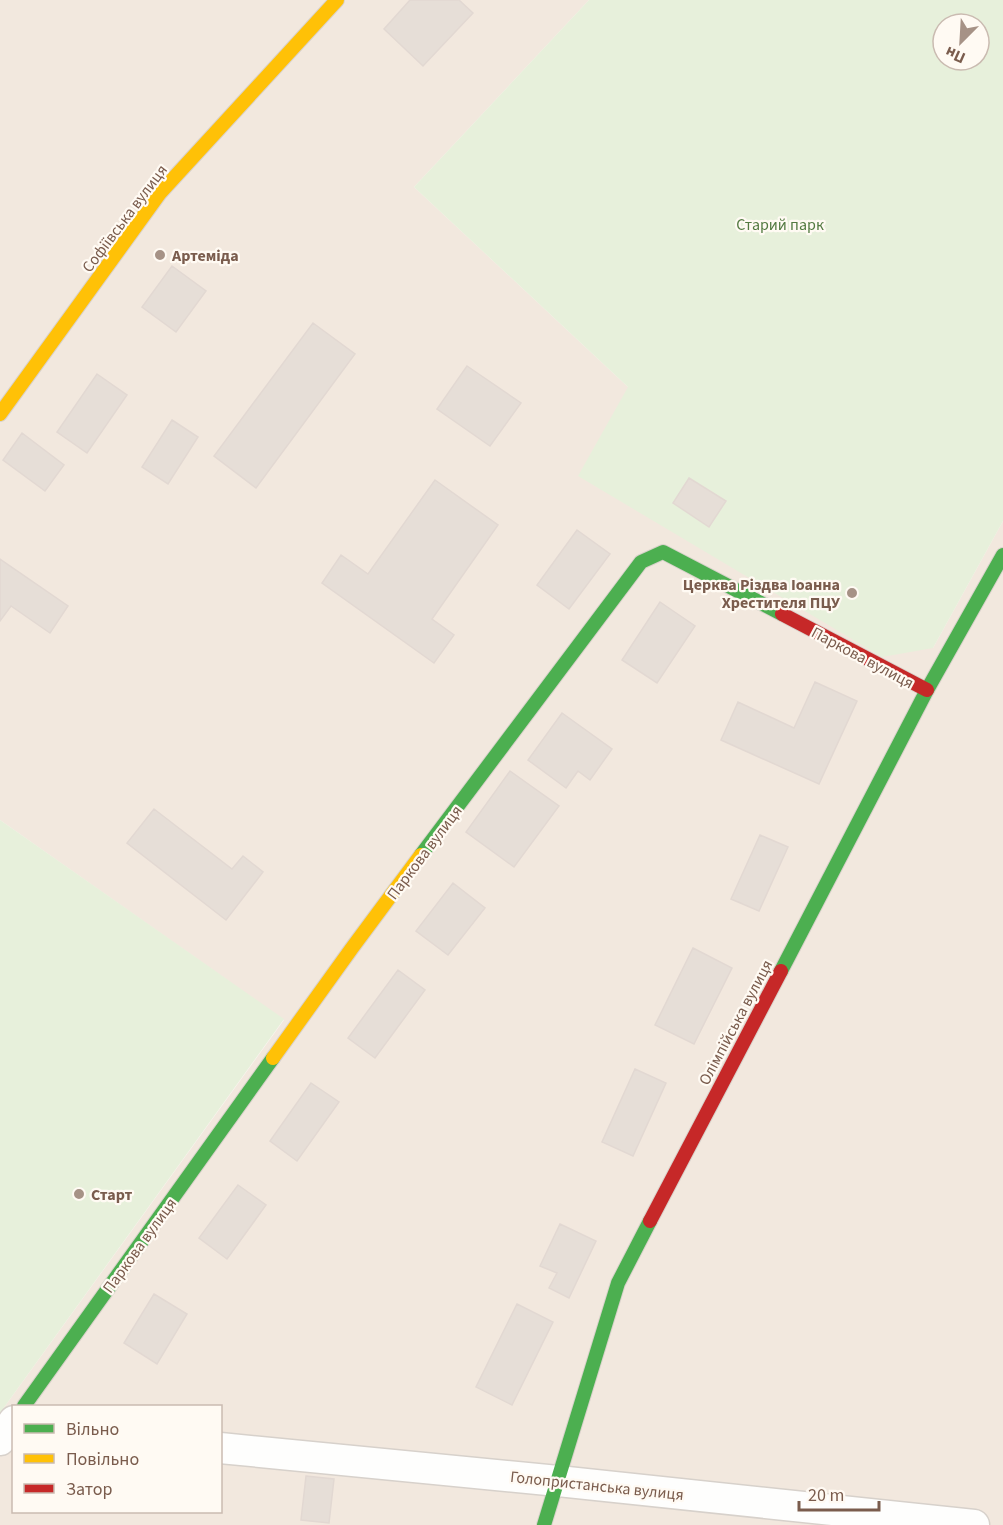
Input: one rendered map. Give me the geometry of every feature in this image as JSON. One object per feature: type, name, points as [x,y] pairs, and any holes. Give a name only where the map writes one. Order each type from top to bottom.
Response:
[{"type":"street","name":"Софіївська вулиця","points":[[0,414],[160,193],[338,0]]},
{"type":"street","name":"Паркова вулиця","points":[[26,1405],[352,948],[641,562],[663,552],[927,690]]},
{"type":"street","name":"Олімпійська вулиця","points":[[544,1525],[618,1283],[927,690],[1003,555]]},
{"type":"street","name":"Голопристанська вулиця","points":[[222,1448],[974,1525]]},
{"type":"shaded area","points":[[0,0],[589,0],[414,187],[628,387],[933,648],[1003,521],[1003,1525],[0,1525],[0,1413],[284,1020],[0,820]]},
{"type":"green space","name":"Старий парк","points":[[589,0],[1003,0],[1003,521],[933,648],[882,657],[578,476],[628,387],[414,187]]},
{"type":"green space","name":"Старт","points":[[0,820],[284,1019],[0,1413]]},
{"type":"building","points":[[410,0],[459,0],[473,13],[423,66],[384,29]]},
{"type":"building","points":[[172,266],[206,291],[176,332],[142,307]]},
{"type":"building","points":[[313,323],[355,354],[256,488],[214,456]]},
{"type":"building","points":[[467,366],[521,403],[490,446],[437,409]]},
{"type":"building","points":[[97,374],[127,395],[87,453],[57,432]]},
{"type":"building","points":[[172,420],[198,437],[168,484],[142,467]]},
{"type":"building","points":[[22,433],[64,465],[45,491],[3,460]]},
{"type":"building","points":[[689,478],[726,501],[709,527],[673,503]]},
{"type":"building","points":[[435,480],[498,525],[432,619],[454,635],[434,663],[322,583],[341,555],[368,574]]},
{"type":"building","points":[[577,530],[610,554],[569,609],[537,585]]},
{"type":"building","points":[[0,559],[68,606],[50,633],[11,606],[0,621]]},
{"type":"building","points":[[660,602],[695,626],[657,683],[622,660]]},
{"type":"building","points":[[815,682],[857,701],[819,784],[721,740],[738,702],[794,728]]},
{"type":"building","points":[[562,713],[612,749],[590,780],[578,771],[566,788],[528,760]]},
{"type":"building","points":[[510,771],[559,806],[514,867],[466,832]]},
{"type":"building","points":[[154,809],[232,869],[243,856],[263,872],[226,920],[127,843]]},
{"type":"building","points":[[760,835],[788,847],[759,911],[731,899]]},
{"type":"building","points":[[453,883],[485,908],[448,955],[416,931]]},
{"type":"building","points":[[693,948],[732,968],[694,1044],[655,1025]]},
{"type":"building","points":[[398,970],[425,990],[375,1058],[348,1038]]},
{"type":"building","points":[[635,1069],[666,1083],[633,1156],[602,1142]]},
{"type":"building","points":[[311,1083],[339,1102],[297,1161],[270,1141]]},
{"type":"building","points":[[238,1185],[266,1205],[227,1259],[199,1238]]},
{"type":"building","points":[[560,1224],[596,1241],[569,1298],[549,1288],[557,1273],[540,1266]]},
{"type":"building","points":[[154,1294],[187,1314],[157,1364],[124,1343]]},
{"type":"building","points":[[517,1304],[553,1322],[512,1405],[476,1387]]},
{"type":"building","points":[[306,1476],[334,1479],[329,1523],[301,1520]]},
{"type":"traffic: fast","points":[[421,855],[641,562],[663,552],[782,614]]},
{"type":"traffic: fast","points":[[781,971],[927,690],[1003,555]]},
{"type":"traffic: fast","points":[[25,1405],[273,1058]]},
{"type":"traffic: fast","points":[[544,1525],[618,1283],[650,1221]]},
{"type":"traffic: slow","points":[[0,414],[160,193],[337,0]]},
{"type":"traffic: slow","points":[[273,1058],[421,855]]},
{"type":"traffic: jam","points":[[782,614],[927,690]]},
{"type":"traffic: jam","points":[[650,1221],[781,971]]},
{"type":"place","name":"Артеміда","points":[[160,255]]},
{"type":"place","name":"Церква Різдва Іоанна Хрестителя ПЦУ","points":[[852,593]]},
{"type":"place","name":"Старт","points":[[79,1194]]}]
